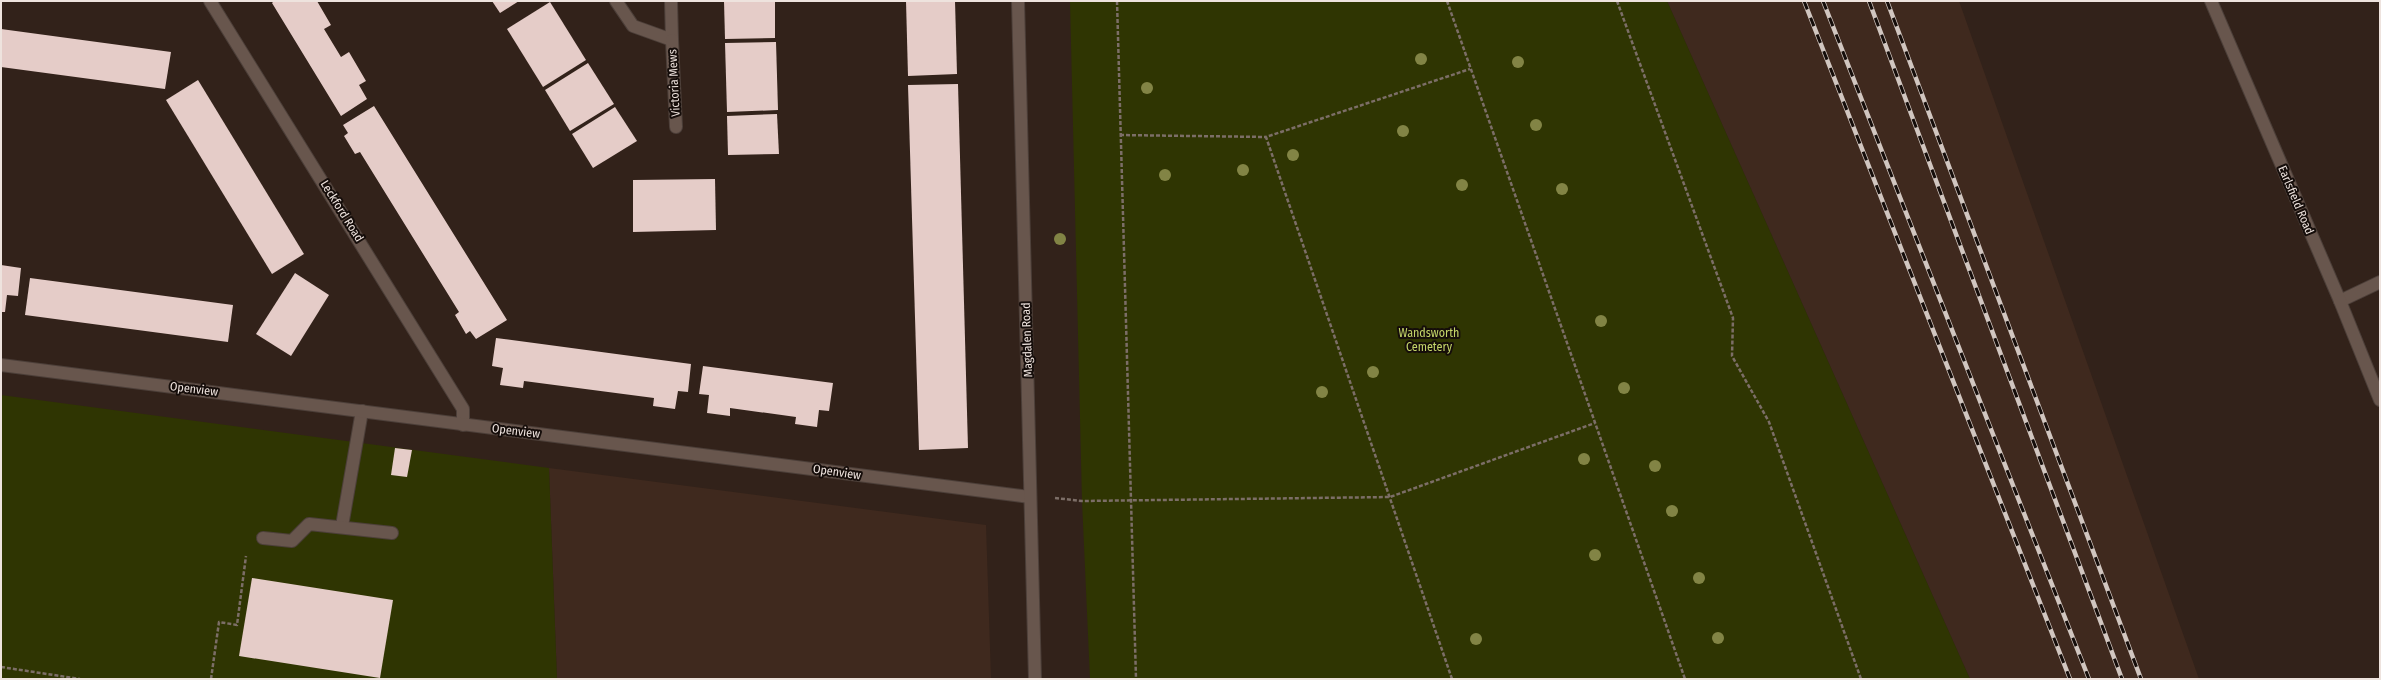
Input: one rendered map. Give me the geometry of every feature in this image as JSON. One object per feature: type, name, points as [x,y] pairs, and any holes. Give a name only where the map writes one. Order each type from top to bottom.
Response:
[{"type":"street","name":"Leckford Road","points":[[210,1],[459,402],[464,412],[464,425]]},
{"type":"street","name":"Victoria Mews","points":[[616,1],[633,26],[672,40]]},
{"type":"street","name":"Victoria Mews","points":[[671,1],[676,127]]},
{"type":"street","name":"Magdalen Road","points":[[1018,1],[1035,679]]},
{"type":"street","name":"Earlsfield Road","points":[[2211,1],[2340,301],[2380,400]]},
{"type":"street","points":[[2340,301],[2380,282]]},
{"type":"street","name":"Openview","points":[[1,365],[1030,497]]},
{"type":"street","points":[[342,526],[362,411]]},
{"type":"street","points":[[263,538],[292,541],[309,524],[342,526],[392,533]]},
{"type":"path","points":[[1117,1],[1136,679]]},
{"type":"path","points":[[1447,1],[1684,679]]},
{"type":"path","points":[[1617,1],[1733,318],[1732,356],[1769,422],[1861,679]]},
{"type":"path","points":[[1120,135],[1266,137],[1470,69]]},
{"type":"path","points":[[1266,137],[1452,679]]},
{"type":"path","points":[[1030,497],[1082,500],[1390,497],[1595,423]]},
{"type":"path","points":[[211,679],[219,622],[237,625],[249,536],[263,538]]},
{"type":"path","points":[[1,666],[80,679]]},
{"type":"shaded area","points":[[1667,1],[1959,1],[2199,679],[1970,679]]},
{"type":"shaded area","points":[[549,468],[986,525],[991,679],[557,679]]},
{"type":"green space","name":"Wandsworth Cemetery","points":[[1070,1],[1667,1],[1970,679],[1090,679],[1082,501]]},
{"type":"green space","points":[[1,395],[549,468],[557,679],[1,679]]},
{"type":"building","points":[[274,1],[317,1],[331,25],[324,29],[341,57],[349,52],[366,81],[359,85],[367,99],[341,116],[272,3]]},
{"type":"building","points":[[492,1],[519,1],[500,13]]},
{"type":"building","points":[[724,1],[775,1],[775,38],[725,39]]},
{"type":"building","points":[[906,1],[955,1],[957,74],[908,76]]},
{"type":"building","points":[[550,2],[586,60],[543,87],[507,29]]},
{"type":"building","points":[[1,29],[171,52],[165,89],[1,67]]},
{"type":"building","points":[[776,42],[778,110],[727,112],[725,43]]},
{"type":"building","points":[[588,63],[614,104],[570,131],[545,90]]},
{"type":"building","points":[[198,80],[304,254],[272,274],[166,100]]},
{"type":"building","points":[[958,84],[968,448],[919,450],[908,85]]},
{"type":"building","points":[[374,106],[507,320],[476,339],[470,331],[466,334],[455,315],[459,312],[360,152],[355,154],[344,136],[348,133],[343,125]]},
{"type":"building","points":[[615,107],[637,141],[593,168],[572,134]]},
{"type":"building","points":[[777,114],[779,154],[728,155],[727,116]]},
{"type":"building","points":[[715,179],[716,230],[633,232],[633,180]]},
{"type":"building","points":[[1,265],[21,268],[18,296],[7,295],[5,312],[1,312]]},
{"type":"building","points":[[295,273],[329,295],[291,356],[256,334]]},
{"type":"building","points":[[30,278],[233,305],[228,342],[25,315]]},
{"type":"building","points":[[496,338],[691,364],[688,392],[678,391],[675,409],[653,406],[654,398],[524,381],[523,388],[500,385],[503,368],[492,366]]},
{"type":"building","points":[[703,366],[833,383],[829,411],[819,410],[817,427],[795,424],[796,417],[730,408],[730,416],[707,413],[709,395],[699,394]]},
{"type":"building","points":[[395,448],[412,450],[407,477],[391,475]]},
{"type":"building","points":[[252,578],[393,600],[380,678],[239,656]]},
{"type":"railway","points":[[1804,1],[2070,679]]},
{"type":"railway","points":[[1823,1],[2089,679]]},
{"type":"railway","points":[[1869,1],[2122,679]]},
{"type":"railway","points":[[1887,1],[2141,679]]}]
